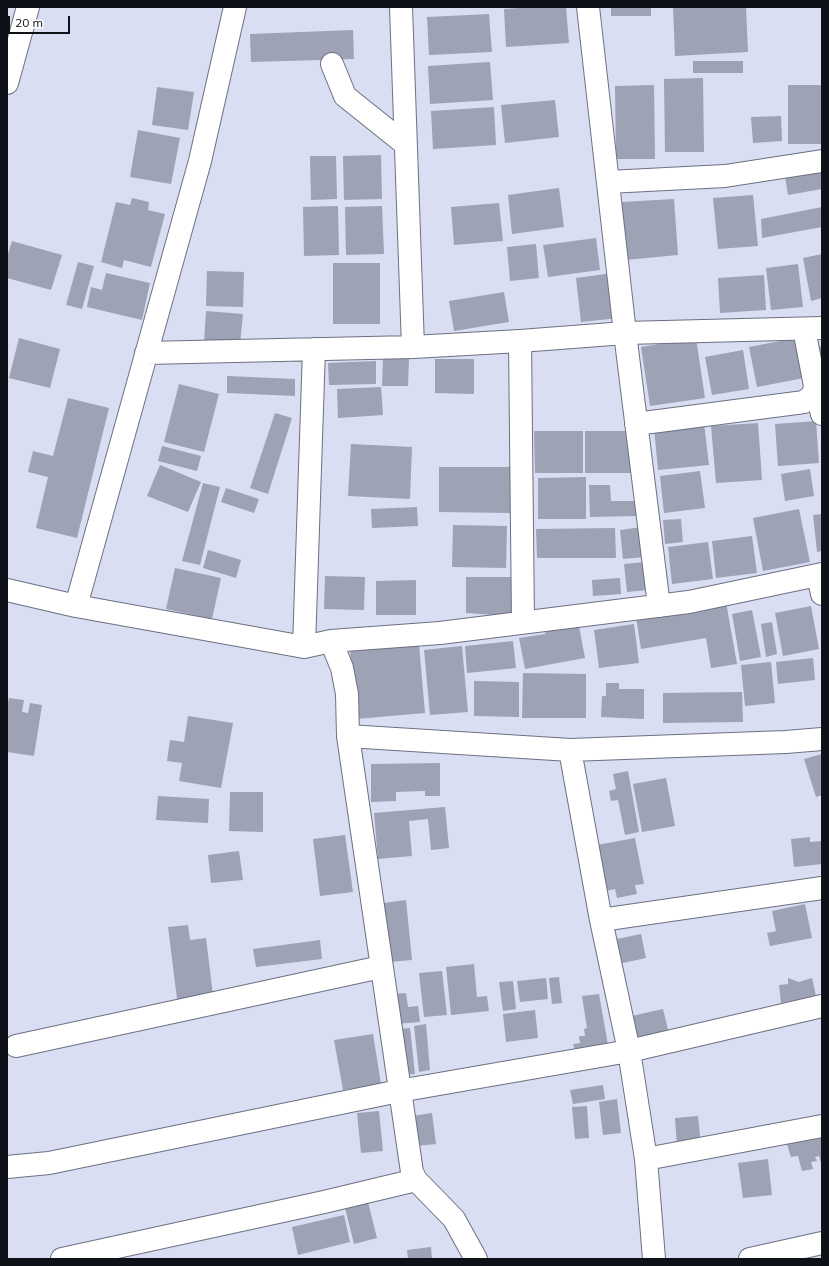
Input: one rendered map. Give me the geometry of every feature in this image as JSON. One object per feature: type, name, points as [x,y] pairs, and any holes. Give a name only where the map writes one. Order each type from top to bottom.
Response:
[{"type":"street","points":[[7,83],[28,7]]},
{"type":"street","points":[[216,7],[244,7]]},
{"type":"street","points":[[76,606],[200,162],[235,7]]},
{"type":"street","points":[[401,7],[413,347]]},
{"type":"street","points":[[588,7],[625,333],[659,606]]},
{"type":"street","points":[[332,64],[345,96],[405,144]]},
{"type":"street","points":[[608,182],[725,176],[822,161]]},
{"type":"street","points":[[146,353],[413,347],[625,333],[813,328],[815,386],[822,414]]},
{"type":"street","points":[[520,341],[523,622]]},
{"type":"street","points":[[304,647],[314,349]]},
{"type":"street","points":[[636,424],[804,402],[813,395],[815,386]]},
{"type":"street","points":[[7,590],[76,606],[304,647],[331,642],[440,633],[659,606],[821,581]]},
{"type":"street","points":[[331,642],[342,668],[347,694],[348,736],[412,1172],[416,1180],[454,1219],[476,1259]]},
{"type":"street","points":[[348,736],[570,750],[786,742],[822,739]]},
{"type":"street","points":[[570,750],[602,920],[629,1051],[646,1159],[654,1259]]},
{"type":"street","points":[[602,920],[822,888]]},
{"type":"street","points":[[16,1046],[381,967]]},
{"type":"street","points":[[7,1167],[49,1163],[399,1091],[629,1051],[822,1006]]},
{"type":"street","points":[[646,1159],[822,1126]]},
{"type":"street","points":[[62,1259],[324,1202],[416,1180]]},
{"type":"street","points":[[750,1259],[822,1243]]},
{"type":"building","points":[[566,7],[569,43],[506,47],[504,9]]},
{"type":"building","points":[[611,7],[651,7],[651,16],[611,16]]},
{"type":"building","points":[[673,7],[746,7],[748,52],[675,56]]},
{"type":"building","points":[[489,14],[492,52],[429,55],[427,17]]},
{"type":"building","points":[[353,30],[354,59],[251,62],[250,34]]},
{"type":"building","points":[[693,61],[743,61],[743,73],[693,73]]},
{"type":"building","points":[[490,62],[493,100],[430,104],[428,66]]},
{"type":"building","points":[[703,78],[704,152],[665,152],[664,79]]},
{"type":"building","points":[[654,85],[655,159],[616,159],[615,86]]},
{"type":"building","points":[[788,85],[822,85],[822,144],[788,144]]},
{"type":"building","points":[[157,87],[194,92],[188,130],[152,125]]},
{"type":"building","points":[[555,100],[559,137],[505,143],[501,105]]},
{"type":"building","points":[[494,107],[496,145],[433,149],[431,111]]},
{"type":"building","points":[[781,116],[782,141],[753,143],[751,117]]},
{"type":"building","points":[[138,130],[180,138],[171,184],[130,177]]},
{"type":"building","points":[[381,155],[382,199],[344,200],[343,156]]},
{"type":"building","points":[[310,156],[336,156],[337,199],[311,200]]},
{"type":"building","points":[[822,171],[822,189],[788,195],[785,177]]},
{"type":"building","points":[[559,188],[564,227],[512,234],[508,195]]},
{"type":"building","points":[[753,195],[758,246],[718,249],[713,198]]},
{"type":"building","points":[[132,198],[149,202],[148,210],[165,214],[151,267],[124,260],[122,268],[101,262],[116,202],[130,205]]},
{"type":"building","points":[[674,199],[678,255],[625,260],[622,202]]},
{"type":"building","points":[[499,203],[503,241],[454,245],[451,207]]},
{"type":"building","points":[[338,206],[339,255],[304,256],[303,207]]},
{"type":"building","points":[[382,206],[384,254],[346,255],[345,207]]},
{"type":"building","points":[[822,207],[822,227],[762,238],[761,219]]},
{"type":"building","points":[[596,238],[600,270],[548,277],[543,245]]},
{"type":"building","points":[[12,241],[62,255],[51,290],[7,278],[7,257]]},
{"type":"building","points":[[536,244],[539,278],[510,281],[507,247]]},
{"type":"building","points":[[822,254],[822,298],[811,301],[803,258]]},
{"type":"building","points":[[78,262],[94,266],[82,309],[66,305]]},
{"type":"building","points":[[333,263],[380,263],[380,324],[333,324]]},
{"type":"building","points":[[798,264],[803,307],[771,310],[766,268]]},
{"type":"building","points":[[207,271],[244,272],[243,307],[206,306]]},
{"type":"building","points":[[106,273],[150,283],[142,320],[87,307],[91,287],[102,290]]},
{"type":"building","points":[[613,273],[619,318],[581,322],[576,278]]},
{"type":"building","points":[[764,275],[766,310],[720,313],[718,278]]},
{"type":"building","points":[[504,292],[509,322],[454,331],[449,301]]},
{"type":"building","points":[[206,311],[243,314],[240,344],[204,342]]},
{"type":"building","points":[[19,338],[60,349],[50,388],[9,378]]},
{"type":"building","points":[[696,338],[705,398],[650,406],[641,347]]},
{"type":"building","points":[[796,338],[804,378],[757,387],[749,347]]},
{"type":"building","points":[[822,346],[822,379],[814,348]]},
{"type":"building","points":[[743,350],[749,389],[712,395],[705,357]]},
{"type":"building","points":[[383,359],[409,359],[408,386],[382,386]]},
{"type":"building","points":[[435,359],[474,359],[474,394],[435,393]]},
{"type":"building","points":[[376,361],[376,384],[329,385],[328,363]]},
{"type":"building","points":[[227,376],[295,379],[295,396],[227,393]]},
{"type":"building","points":[[179,384],[219,394],[204,452],[164,442]]},
{"type":"building","points":[[381,387],[383,415],[338,418],[337,389]]},
{"type":"building","points":[[68,398],[109,408],[77,538],[36,528],[48,477],[28,472],[33,451],[53,456]]},
{"type":"building","points":[[275,413],[292,418],[268,494],[250,488]]},
{"type":"building","points":[[816,421],[819,463],[778,466],[775,424]]},
{"type":"building","points":[[704,423],[709,465],[658,470],[654,428]]},
{"type":"building","points":[[758,423],[762,480],[716,483],[711,426]]},
{"type":"building","points":[[534,431],[583,431],[583,473],[535,473]]},
{"type":"building","points":[[585,431],[633,431],[633,473],[585,473]]},
{"type":"building","points":[[351,444],[412,447],[410,499],[348,496]]},
{"type":"building","points":[[162,446],[201,456],[197,471],[158,461]]},
{"type":"building","points":[[160,465],[201,482],[188,512],[147,496]]},
{"type":"building","points":[[439,467],[510,467],[510,513],[439,512]]},
{"type":"building","points":[[810,469],[814,496],[785,501],[781,474]]},
{"type":"building","points":[[700,471],[705,508],[664,513],[660,476]]},
{"type":"building","points":[[586,477],[586,519],[538,519],[538,478]]},
{"type":"building","points":[[203,483],[220,487],[200,565],[182,561]]},
{"type":"building","points":[[589,485],[610,485],[611,501],[637,501],[638,516],[590,517]]},
{"type":"building","points":[[226,488],[259,499],[254,513],[221,502]]},
{"type":"building","points":[[417,507],[418,526],[372,528],[371,509]]},
{"type":"building","points":[[799,509],[810,562],[763,571],[753,518]]},
{"type":"building","points":[[822,514],[822,551],[817,552],[813,515]]},
{"type":"building","points":[[681,519],[683,542],[665,544],[663,520]]},
{"type":"building","points":[[453,525],[507,526],[506,568],[452,567]]},
{"type":"building","points":[[642,527],[645,557],[623,559],[620,530]]},
{"type":"building","points":[[615,528],[616,558],[537,558],[536,529]]},
{"type":"building","points":[[752,536],[757,573],[716,578],[712,541]]},
{"type":"building","points":[[708,542],[713,579],[672,584],[668,547]]},
{"type":"building","points":[[208,550],[241,560],[236,578],[203,568]]},
{"type":"building","points":[[645,562],[648,590],[627,592],[624,564]]},
{"type":"building","points":[[175,568],[221,578],[212,619],[166,609]]},
{"type":"building","points":[[325,576],[365,577],[364,610],[324,609]]},
{"type":"building","points":[[466,577],[511,577],[511,616],[466,613]]},
{"type":"building","points":[[620,578],[621,594],[593,596],[592,580]]},
{"type":"building","points":[[416,580],[416,615],[376,615],[376,581]]},
{"type":"building","points":[[726,602],[737,664],[711,668],[706,638],[641,649],[636,617]]},
{"type":"building","points":[[811,606],[819,649],[783,656],[775,613]]},
{"type":"building","points":[[752,610],[761,657],[740,661],[732,614]]},
{"type":"building","points":[[578,621],[585,658],[525,669],[519,638],[545,634],[547,626]]},
{"type":"building","points":[[772,622],[777,654],[766,657],[761,624]]},
{"type":"building","points":[[634,624],[639,663],[599,668],[594,630]]},
{"type":"building","points":[[513,641],[516,668],[467,673],[465,646]]},
{"type":"building","points":[[419,644],[425,713],[356,719],[350,650]]},
{"type":"building","points":[[462,646],[468,712],[430,715],[424,650]]},
{"type":"building","points":[[813,658],[815,680],[778,684],[776,662]]},
{"type":"building","points":[[771,662],[775,703],[745,706],[741,665]]},
{"type":"building","points":[[523,673],[586,674],[586,718],[522,718]]},
{"type":"building","points":[[474,681],[519,682],[519,717],[474,716]]},
{"type":"building","points":[[606,683],[619,683],[619,689],[644,689],[644,719],[601,717],[602,696],[606,696]]},
{"type":"building","points":[[742,692],[743,722],[663,723],[663,693]]},
{"type":"building","points":[[9,698],[24,700],[22,712],[28,713],[30,703],[42,705],[34,756],[7,752],[7,707]]},
{"type":"building","points":[[188,716],[233,723],[221,788],[179,781],[182,763],[167,761],[170,740],[184,742]]},
{"type":"building","points":[[822,754],[822,795],[816,797],[804,759]]},
{"type":"building","points":[[440,763],[440,796],[425,796],[425,791],[396,792],[396,801],[371,802],[371,764]]},
{"type":"building","points":[[628,771],[639,832],[625,835],[618,800],[611,801],[609,791],[616,789],[613,774]]},
{"type":"building","points":[[666,778],[675,826],[642,832],[633,784]]},
{"type":"building","points":[[230,792],[263,792],[263,832],[229,831]]},
{"type":"building","points":[[158,796],[209,799],[208,823],[156,820]]},
{"type":"building","points":[[445,807],[449,848],[431,850],[428,819],[409,821],[412,856],[378,859],[374,813]]},
{"type":"building","points":[[345,835],[353,892],[320,896],[313,839]]},
{"type":"building","points":[[810,837],[810,842],[822,841],[822,864],[794,867],[791,839]]},
{"type":"building","points":[[635,838],[644,884],[635,885],[637,894],[617,898],[615,889],[606,891],[597,845]]},
{"type":"building","points":[[239,851],[243,880],[211,883],[208,855]]},
{"type":"building","points":[[406,900],[412,960],[389,962],[383,903]]},
{"type":"building","points":[[805,904],[812,938],[770,946],[767,933],[776,931],[772,911]]},
{"type":"building","points":[[188,925],[190,940],[206,938],[213,995],[177,999],[168,927]]},
{"type":"building","points":[[641,934],[646,958],[618,964],[612,940]]},
{"type":"building","points":[[320,940],[322,959],[256,967],[253,949]]},
{"type":"building","points":[[474,964],[477,997],[487,996],[489,1011],[451,1015],[446,967]]},
{"type":"building","points":[[442,971],[447,1015],[424,1017],[419,973]]},
{"type":"building","points":[[559,977],[562,1003],[552,1004],[549,978]]},
{"type":"building","points":[[546,978],[548,999],[520,1002],[517,981]]},
{"type":"building","points":[[788,978],[799,982],[812,978],[816,996],[781,1003],[779,985],[788,984]]},
{"type":"building","points":[[513,981],[516,1009],[503,1011],[499,982]]},
{"type":"building","points":[[406,993],[408,1007],[418,1006],[420,1022],[396,1024],[393,994]]},
{"type":"building","points":[[599,994],[608,1045],[575,1051],[573,1044],[580,1043],[579,1036],[585,1036],[584,1029],[587,1028],[582,996]]},
{"type":"building","points":[[663,1009],[670,1038],[634,1046],[627,1017]]},
{"type":"building","points":[[535,1010],[538,1038],[506,1042],[503,1014]]},
{"type":"building","points":[[426,1024],[430,1070],[419,1072],[414,1026]]},
{"type":"building","points":[[410,1028],[415,1074],[404,1075],[400,1029]]},
{"type":"building","points":[[373,1034],[381,1084],[343,1090],[334,1040]]},
{"type":"building","points":[[603,1085],[605,1099],[573,1104],[570,1090]]},
{"type":"building","points":[[617,1099],[621,1133],[603,1135],[599,1102]]},
{"type":"building","points":[[587,1106],[589,1138],[575,1139],[572,1107]]},
{"type":"building","points":[[379,1111],[383,1151],[361,1153],[357,1113]]},
{"type":"building","points":[[432,1113],[436,1144],[416,1146],[412,1116]]},
{"type":"building","points":[[698,1116],[701,1145],[677,1147],[675,1118]]},
{"type":"building","points":[[822,1135],[822,1167],[819,1156],[815,1157],[817,1161],[811,1162],[813,1169],[802,1171],[798,1156],[791,1157],[787,1144]]},
{"type":"building","points":[[768,1159],[772,1195],[743,1198],[738,1163]]},
{"type":"building","points":[[368,1202],[377,1238],[354,1244],[345,1208]]},
{"type":"building","points":[[344,1215],[350,1242],[298,1255],[292,1227]]},
{"type":"building","points":[[431,1247],[432,1259],[408,1259],[407,1250]]}]
